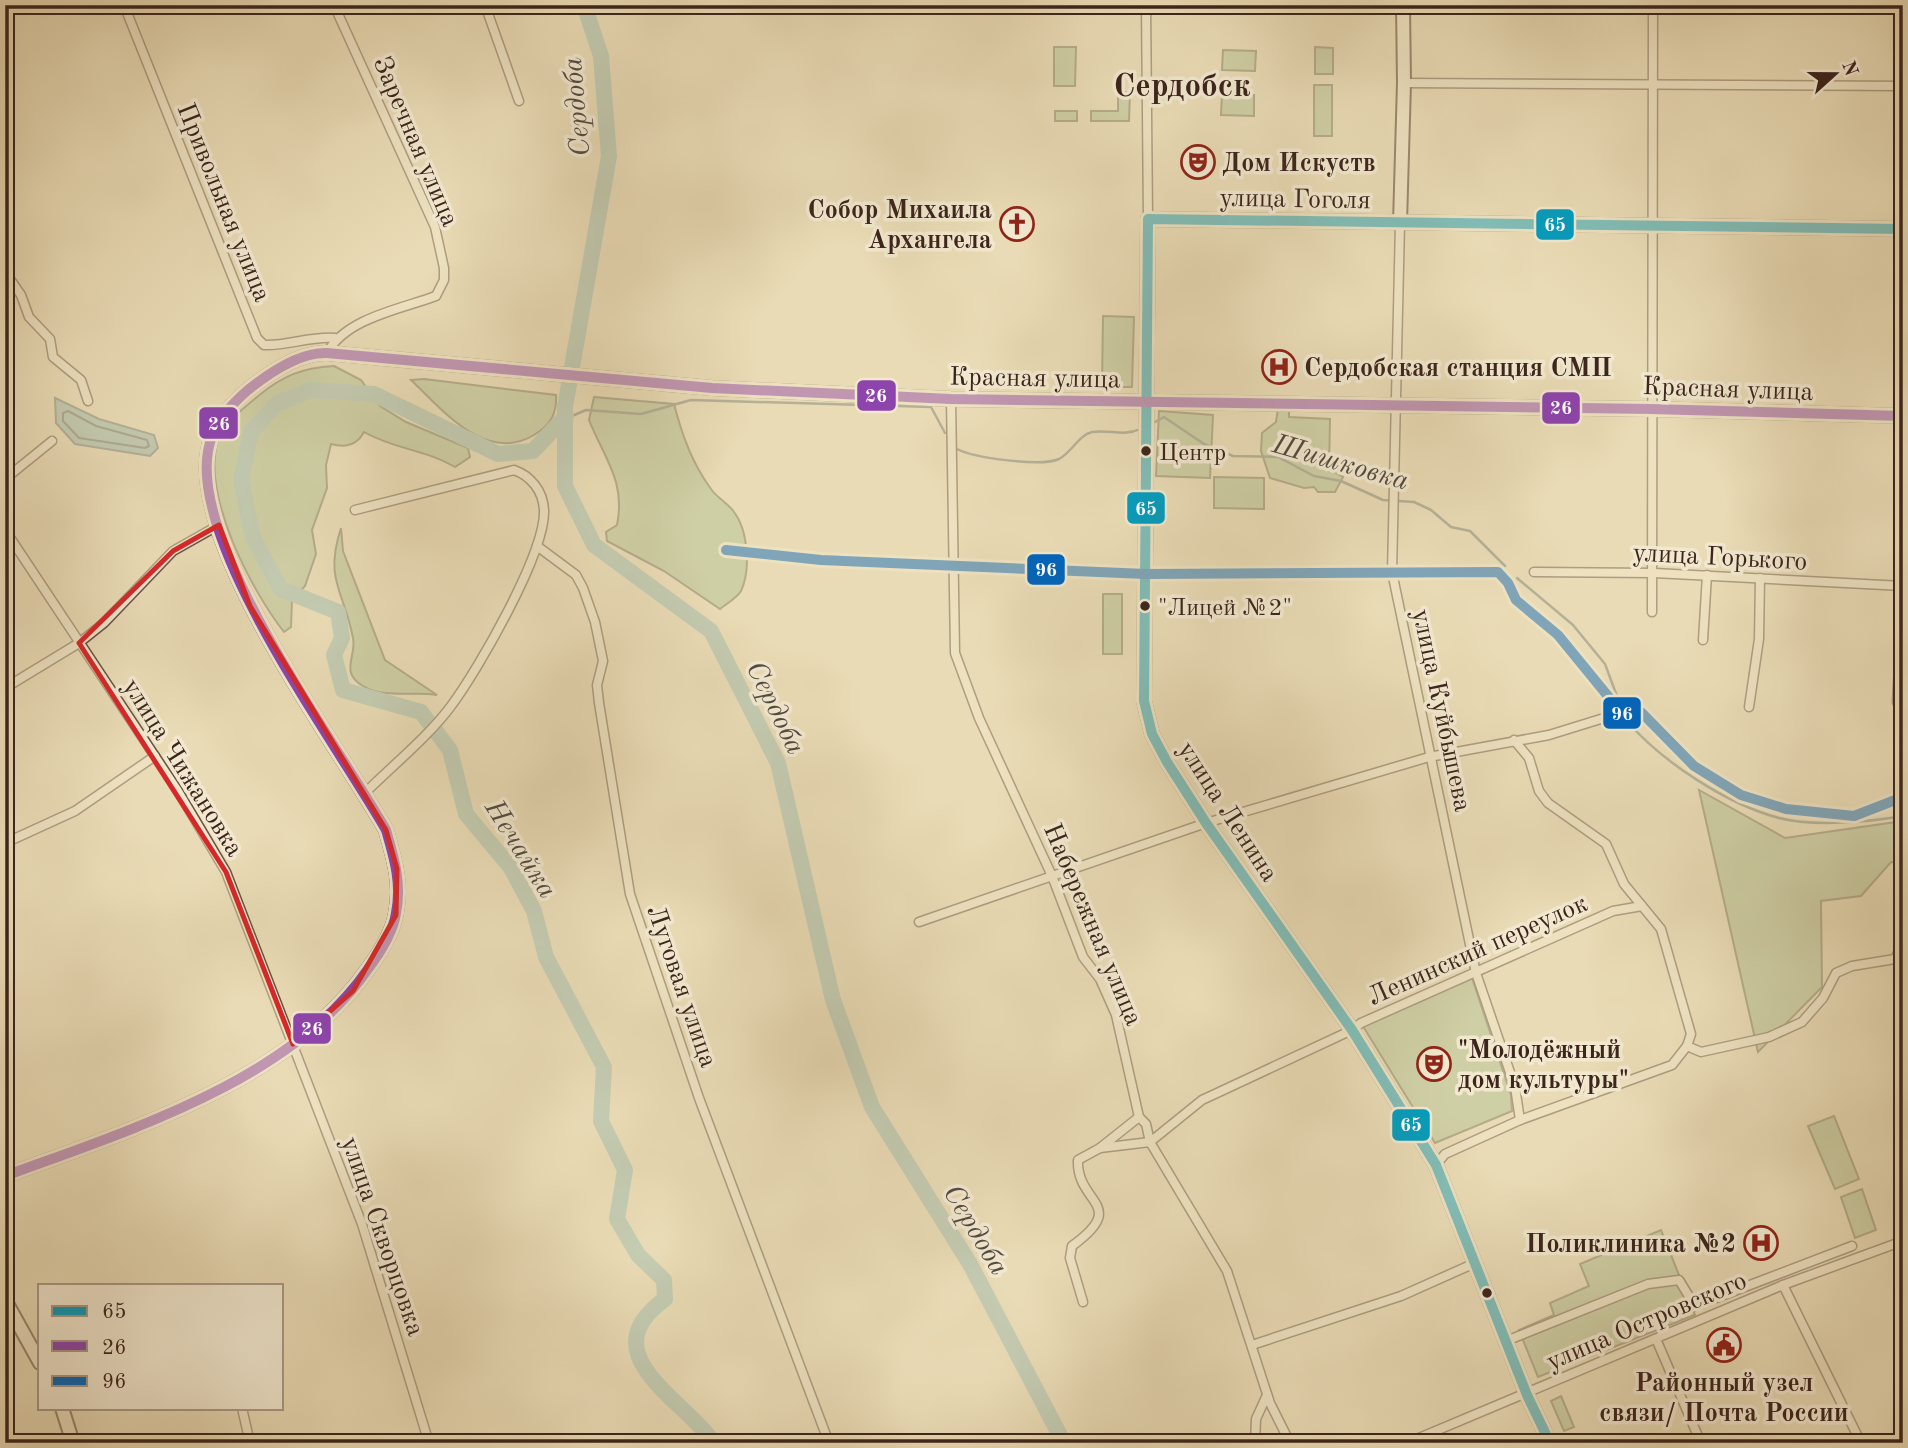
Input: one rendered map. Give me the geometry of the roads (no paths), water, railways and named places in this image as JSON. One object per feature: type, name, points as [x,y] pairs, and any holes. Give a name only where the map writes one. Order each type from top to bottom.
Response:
[{"type":"street","name":"Привольная улица","points":[[124,5],[257,338],[264,345],[273,346],[316,336],[335,338]]},
{"type":"street","name":"Заречная улица","points":[[334,5],[435,227],[444,268],[442,287],[436,296],[376,318],[335,338]]},
{"type":"street","points":[[485,5],[519,101]]},
{"type":"street","name":"улица Ленина","points":[[1146,5],[1148,400],[1144,701],[1152,734],[1206,823],[1352,1030],[1436,1165],[1527,1395],[1550,1443]]},
{"type":"street","name":"улица Куйбышева","points":[[1403,5],[1405,83],[1399,223],[1392,572],[1476,973],[1515,1087],[1520,1120]]},
{"type":"street","points":[[1652,612],[1654,573],[1650,228],[1653,5]]},
{"type":"street","points":[[1405,83],[1903,86]]},
{"type":"street","name":"улица Гоголя","points":[[1148,219],[1650,228],[1903,229]]},
{"type":"street","points":[[5,272],[21,295],[29,317],[50,339],[53,357],[75,372],[88,401]]},
{"type":"street","points":[[327,353],[335,338]]},
{"type":"street","name":"Красная улица","points":[[5,1176],[163,1115],[223,1086],[293,1044],[353,991],[381,951],[396,915],[397,869],[386,830],[250,606],[230,565],[206,477],[211,437],[223,416],[262,378],[305,357],[327,353],[365,355],[712,388],[951,399],[1148,400],[1903,416]]},
{"type":"street","name":"Набережная улица","points":[[951,399],[954,653],[979,718],[1052,876],[1083,957],[1100,979],[1116,1015],[1139,1117],[1146,1124],[1150,1142],[1227,1271],[1242,1326],[1252,1345],[1267,1395],[1290,1442]]},
{"type":"street","points":[[5,479],[52,441]]},
{"type":"street","points":[[355,510],[513,470],[534,483],[542,500],[544,513],[537,546],[478,663],[450,708],[365,793]]},
{"type":"street","points":[[5,688],[79,643],[113,614],[173,551],[219,525]]},
{"type":"street","name":"улица Чижановка","points":[[5,530],[155,756],[226,872],[293,1044]]},
{"type":"street","name":"Луговая улица","points":[[537,546],[576,575],[595,622],[603,662],[597,685],[598,703],[630,894],[699,1098],[829,1443]]},
{"type":"street","points":[[726,550],[821,561],[951,564],[1146,574],[1498,572],[1508,583],[1516,600],[1558,635],[1621,712]]},
{"type":"street","name":"улица Горького","points":[[1534,572],[1707,575],[1903,586]]},
{"type":"street","points":[[1703,640],[1707,575]]},
{"type":"street","points":[[1749,707],[1759,639],[1760,578]]},
{"type":"street","points":[[1898,702],[1903,597]]},
{"type":"street","points":[[919,922],[1206,823],[1429,757],[1549,735],[1621,712],[1641,712],[1694,766],[1708,776],[1741,795],[1786,809],[1854,816],[1903,797]]},
{"type":"street","points":[[1436,1165],[1445,1154],[1520,1120],[1671,1065],[1688,1046],[1691,1034],[1661,929],[1624,884],[1606,844],[1548,803],[1539,791],[1529,758],[1514,740]]},
{"type":"street","points":[[5,842],[75,811],[155,756]]},
{"type":"street","name":"Ленинский переулок","points":[[1150,1142],[1202,1100],[1352,1030],[1361,1023],[1476,973],[1511,954],[1557,938],[1613,911],[1643,906]]},
{"type":"street","points":[[1688,1046],[1701,1052],[1769,1037],[1802,1022],[1823,998],[1836,973],[1852,966],[1895,959],[1903,942]]},
{"type":"street","name":"улица Скворцовка","points":[[293,1044],[362,1224],[429,1443]]},
{"type":"street","points":[[1083,1302],[1070,1258],[1072,1246],[1088,1235],[1098,1220],[1100,1210],[1098,1202],[1087,1192],[1078,1175],[1078,1160],[1100,1148],[1139,1117]]},
{"type":"street","points":[[1100,1148],[1150,1142]]},
{"type":"street","name":"улица Островского","points":[[1407,1443],[1527,1395],[1562,1377],[1783,1285],[1903,1241]]},
{"type":"street","points":[[1506,1341],[1647,1284],[1679,1280],[1695,1306],[1852,1246]]},
{"type":"street","points":[[1252,1345],[1401,1296],[1475,1263]]},
{"type":"street","points":[[1783,1285],[1861,1443]]},
{"type":"street","points":[[5,1300],[38,1359]]},
{"type":"street","points":[[1656,1339],[1701,1443]]},
{"type":"street","points":[[1255,1443],[1256,1419],[1260,1405],[1267,1395]]},
{"type":"street","points":[[63,1410],[74,1443]]},
{"type":"street","points":[[242,1410],[250,1443]]},
{"type":"water","points":[[55,398],[99,419],[154,435],[158,448],[150,456],[75,444],[56,423]]},
{"type":"waterway","name":"Сердоба","points":[[584,5],[601,56],[609,156],[565,407],[565,486],[594,545],[711,631],[778,763],[833,1000],[872,1107],[970,1264],[1064,1443]]},
{"type":"waterway","name":"Нечайка","points":[[566,416],[533,451],[498,454],[374,394],[311,390],[276,404],[251,432],[241,480],[253,538],[281,589],[338,612],[342,638],[334,655],[343,690],[421,712],[450,750],[466,814],[511,868],[534,911],[546,957],[604,1067],[601,1121],[625,1170],[617,1219],[638,1255],[664,1280],[665,1299],[644,1319],[636,1338],[639,1357],[649,1375],[714,1443]]},
{"type":"waterway","name":"Шишковка","points":[[565,419],[586,410],[641,414],[691,400],[931,407],[945,433]]},
{"type":"waterway","name":"Шишковка","points":[[1155,422],[1164,417],[1204,444],[1233,456],[1278,457],[1314,476],[1341,481],[1383,500],[1414,502],[1431,510],[1451,527],[1470,531],[1505,566]]},
{"type":"waterway","name":"Шишковка","points":[[957,449],[1008,460],[1050,461],[1059,459],[1092,432],[1128,432],[1140,429]]},
{"type":"waterway","points":[[1517,578],[1573,625],[1605,664],[1621,707]]},
{"type":"waterway","name":"Шишковка","points":[[1626,720],[1657,751],[1696,779],[1738,803],[1779,818],[1824,823],[1903,816]]},
{"type":"place","name":"Дом Искуств","points":[[1198,162]]},
{"type":"place","name":"Собор Михаила Архангела","points":[[1017,224]]},
{"type":"place","name":"Сердобская станция СМП","points":[[1279,367]]},
{"type":"place","name":"Центр","points":[[1146,451]]},
{"type":"place","name":"\"Лицей №2\"","points":[[1145,606]]},
{"type":"place","name":"\"Молодёжный дом культуры\"","points":[[1434,1064]]},
{"type":"place","name":"Поликлиника №2","points":[[1761,1243]]},
{"type":"place","name":"Районный узел связи/ Почта России","points":[[1724,1345]]},
{"type":"district","name":"Сердобск","points":[[1182,84]]}]
